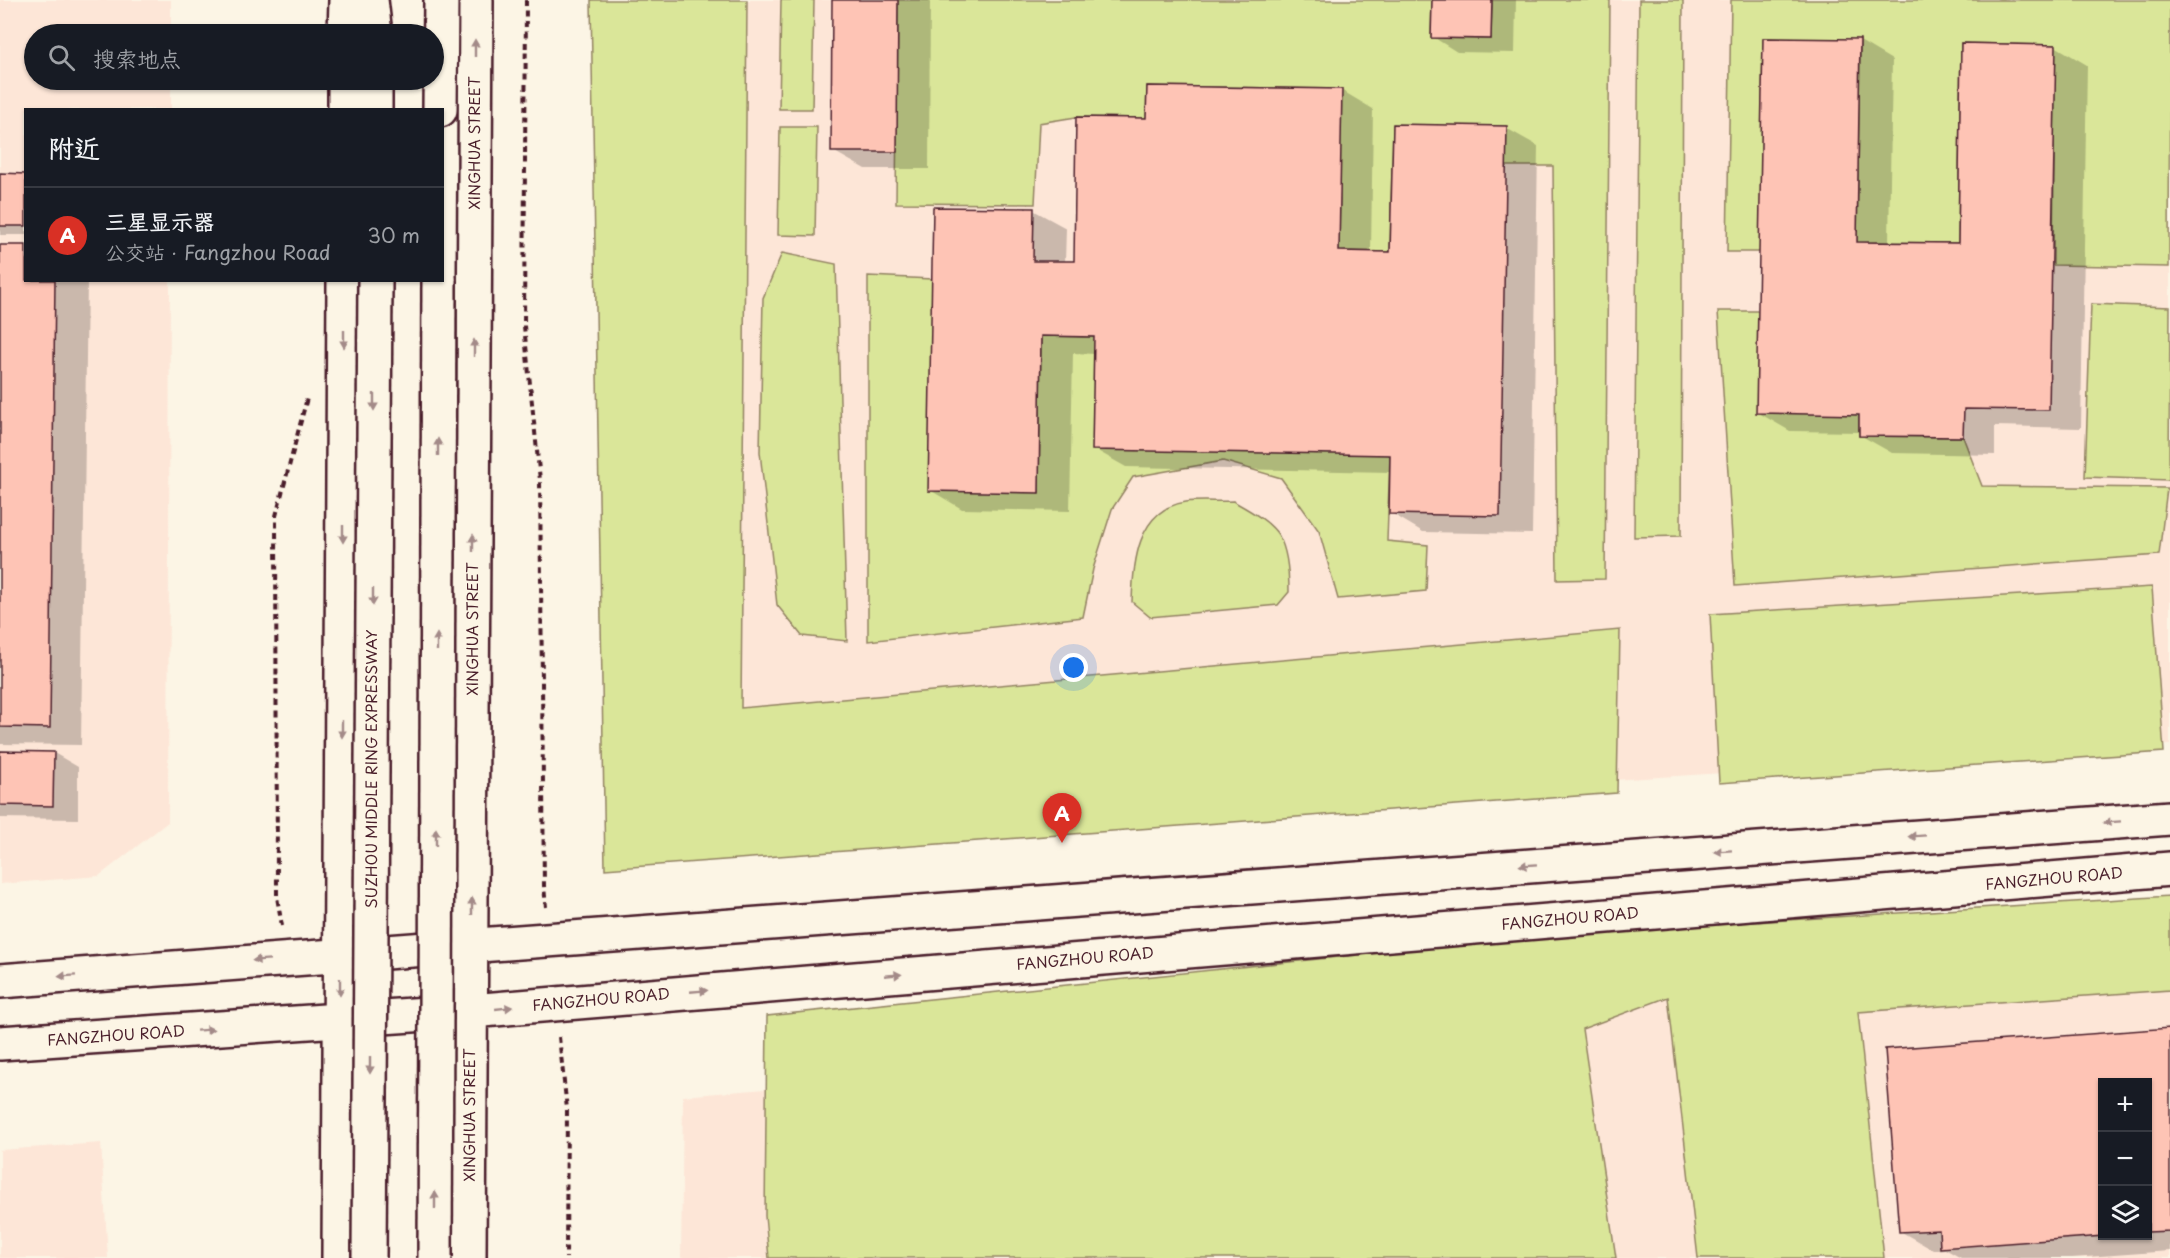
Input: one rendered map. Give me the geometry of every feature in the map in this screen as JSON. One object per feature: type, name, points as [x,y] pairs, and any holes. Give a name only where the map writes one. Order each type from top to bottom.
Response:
[{"type":"main road","points":[[345,24],[346,0]]},
{"type":"main road","points":[[371,0],[374,24]]},
{"type":"main road","points":[[375,24],[376,0]]},
{"type":"main road","points":[[441,0],[441,24]]},
{"type":"main road","name":"XINGHUA STREET","points":[[469,1258],[476,0]]},
{"type":"main road","points":[[345,90],[345,108]]},
{"type":"main road","points":[[375,90],[375,108]]},
{"type":"main road","points":[[441,90],[441,108]]},
{"type":"main road","points":[[339,1258],[344,282]]},
{"type":"main road","name":"SUZHOU MIDDLE RING EXPRESSWAY","points":[[369,1258],[375,282]]},
{"type":"main road","points":[[435,1258],[439,282]]},
{"type":"main road","points":[[0,981],[2170,818]]},
{"type":"main road","name":"FANGZHOU ROAD","points":[[0,1043],[471,1011],[2170,869]]},
{"type":"path","points":[[526,0],[524,326],[540,480],[544,886],[549,938]]},
{"type":"path","points":[[287,958],[277,897],[276,516],[307,401],[307,390]]},
{"type":"path","points":[[555,1003],[567,1108],[566,1258]]},
{"type":"shaded area","points":[[0,0],[171,0],[171,24],[24,24],[24,90],[171,90],[171,108],[24,108],[24,282],[170,282],[168,822],[99,876],[0,884]]},
{"type":"shaded area","points":[[693,0],[2170,0],[2170,745],[675,839]]},
{"type":"shaded area","points":[[2170,956],[2170,1258],[681,1258],[683,1096],[941,1074],[1104,1043]]},
{"type":"shaded area","points":[[101,1143],[108,1258],[0,1258],[0,1150]]},
{"type":"green space","points":[[591,0],[747,0],[741,708],[1620,630],[1617,793],[605,869]]},
{"type":"green space","points":[[781,0],[814,0],[812,109],[779,109]]},
{"type":"green space","points":[[898,0],[1432,0],[1431,38],[1491,39],[1492,0],[1610,0],[1605,579],[1557,580],[1553,166],[1506,166],[1506,126],[1393,125],[1390,252],[1339,251],[1341,89],[1147,86],[1146,118],[1076,117],[1039,123],[1035,204],[896,203]]},
{"type":"green space","points":[[1639,0],[1683,0],[1681,536],[1634,537]]},
{"type":"green space","points":[[1731,0],[2170,0],[2169,267],[2053,265],[2055,45],[1961,43],[1958,243],[1857,242],[1860,40],[1763,38],[1760,252],[1727,252]]},
{"type":"green space","points":[[780,127],[817,127],[815,236],[778,235]]},
{"type":"green space","points":[[782,253],[836,264],[847,641],[802,636],[777,605],[760,452],[763,298]]},
{"type":"green space","points":[[868,276],[932,279],[1039,493],[1041,336],[1094,337],[1390,455],[1387,541],[1428,545],[1426,591],[1338,599],[1319,531],[1281,478],[1223,461],[1133,477],[1112,509],[1093,569],[1083,617],[868,641]]},
{"type":"green space","points":[[2091,304],[2170,307],[2169,480],[2085,477]]},
{"type":"green space","points":[[1718,311],[1758,311],[1859,415],[1859,436],[1963,437],[1982,486],[2167,488],[2159,555],[1735,586]]},
{"type":"green space","points":[[1233,501],[1270,525],[1282,542],[1287,563],[1289,592],[1278,605],[1150,617],[1132,602],[1134,571],[1141,540],[1157,515],[1170,507],[1186,502]]},
{"type":"green space","points":[[2152,587],[2164,752],[1719,783],[1710,614]]},
{"type":"green space","points":[[2170,896],[2170,990],[1858,1012],[1884,1258],[1698,1258],[1668,997],[1582,1029],[1616,1258],[769,1258],[765,1216],[767,1016],[1549,935]]},
{"type":"building","points":[[832,0],[898,0],[897,152],[831,152]]},
{"type":"building","points":[[1432,0],[1492,0],[1491,39],[1431,38]]},
{"type":"building","points":[[1763,38],[1860,39],[1857,242],[1958,243],[1961,43],[2056,45],[2049,410],[1964,409],[1963,437],[1859,436],[1859,415],[1756,413]]},
{"type":"building","points":[[1147,86],[1342,89],[1339,251],[1390,252],[1393,124],[1507,126],[1500,516],[1389,514],[1390,455],[1092,450],[1094,337],[1041,336],[1039,493],[928,491],[933,207],[1034,208],[1033,261],[1074,261],[1076,117],[1146,118]]},
{"type":"building","points":[[0,173],[24,174],[24,226],[0,226]]},
{"type":"building","points":[[0,245],[24,245],[24,282],[55,282],[50,728],[0,727]]},
{"type":"building","points":[[0,751],[54,752],[53,806],[0,805]]},
{"type":"building","points":[[2170,1028],[2170,1231],[2152,1232],[2152,1078],[2098,1078],[2098,1236],[1940,1248],[1939,1230],[1899,1232],[1885,1049]]},
{"type":"place","name":"三星显示器","points":[[1062,843]]}]
